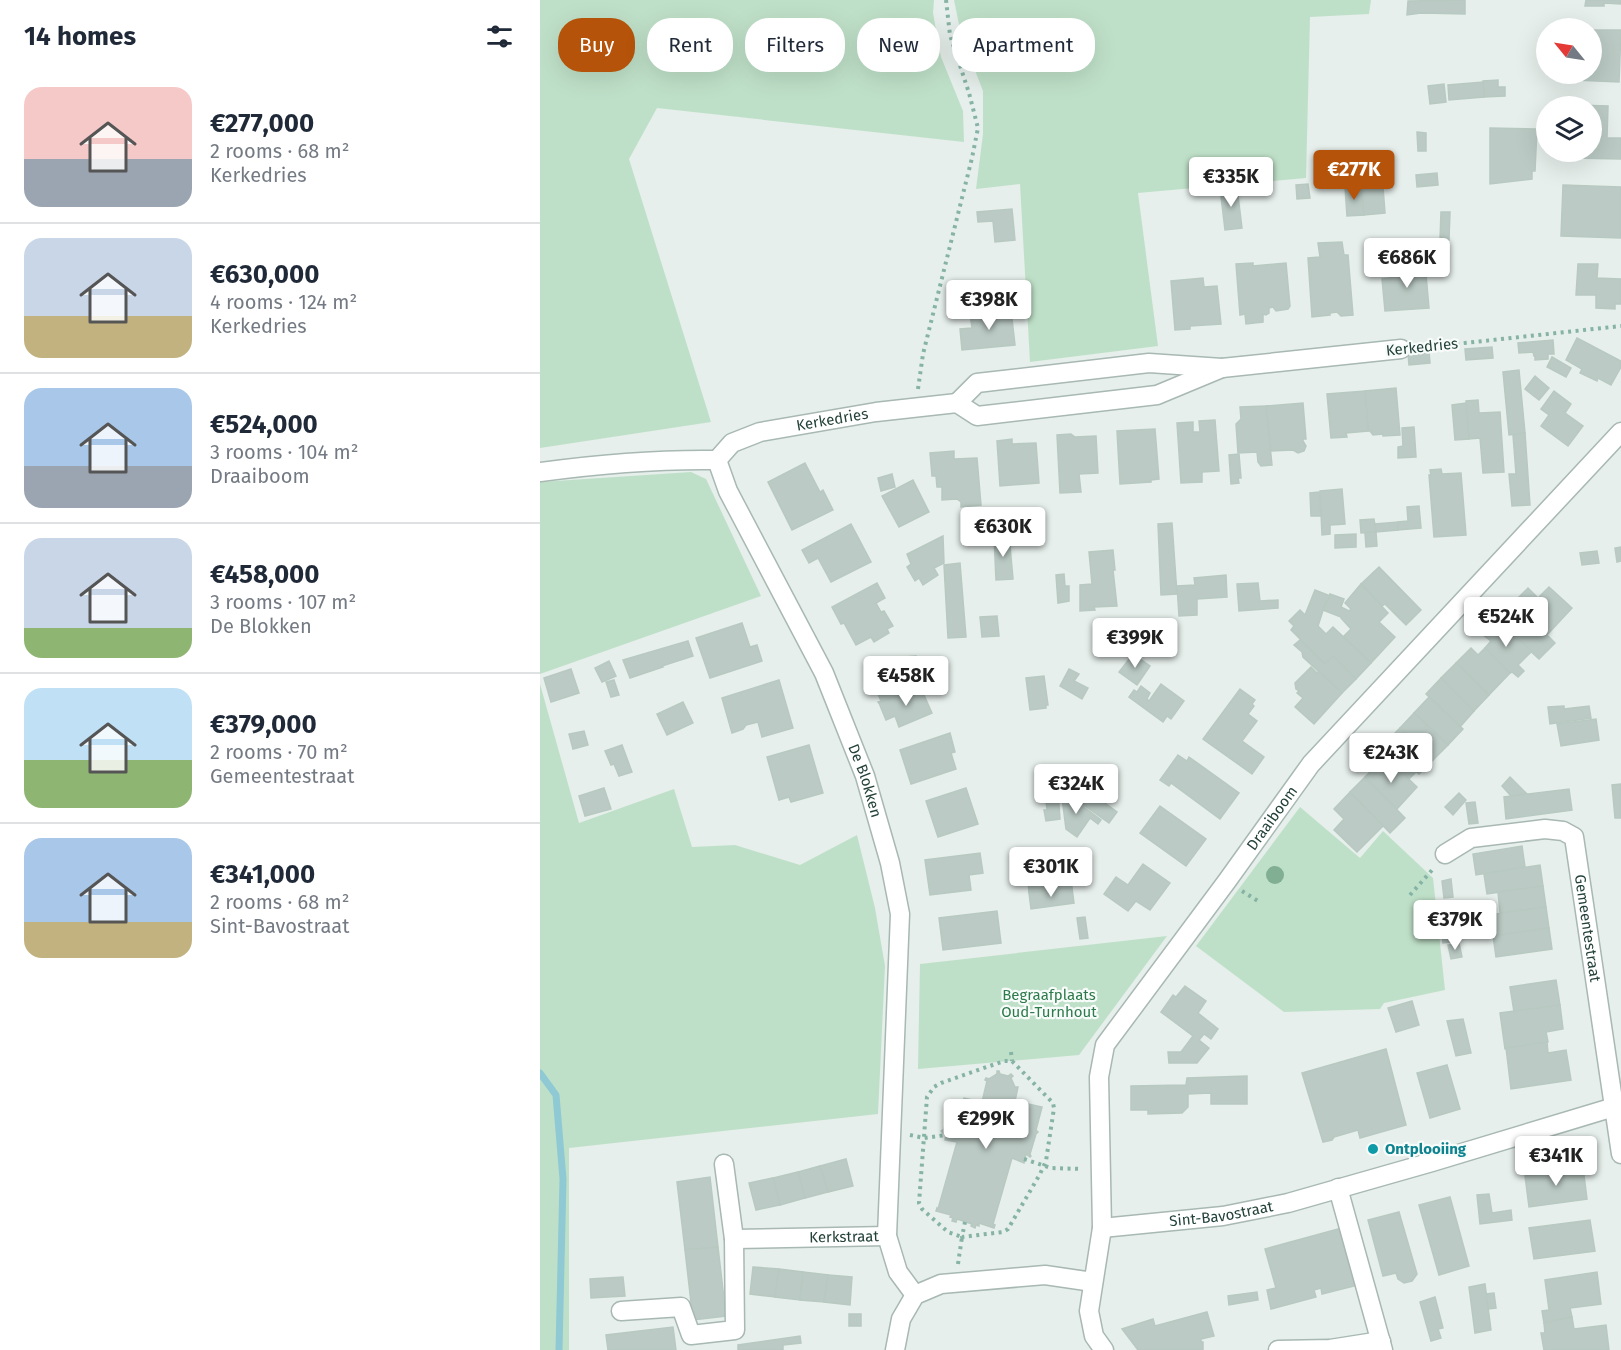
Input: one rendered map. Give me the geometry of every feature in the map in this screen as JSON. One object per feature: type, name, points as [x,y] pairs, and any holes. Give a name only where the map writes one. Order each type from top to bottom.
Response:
[{"type":"street","name":"Kerkedries","points":[[957,404],[977,383],[1149,363],[1222,368],[1401,350]]},
{"type":"street","name":"Kerkedries","points":[[717,460],[732,443],[760,432],[916,407],[957,404],[977,416],[1157,394],[1222,368]]},
{"type":"street","name":"Draaiboom","points":[[1104,1350],[1094,1336],[1089,1311],[1102,1228],[1099,1077],[1105,1045],[1311,764],[1621,432]]},
{"type":"street","points":[[540,472],[674,459],[717,460]]},
{"type":"street","name":"De Blokken","points":[[717,460],[728,491],[824,673],[865,776],[890,863],[900,914],[887,1236]]},
{"type":"street","name":"Gemeentestraat","points":[[1444,854],[1471,838],[1545,829],[1563,831],[1575,837],[1617,1106],[1621,1154]]},
{"type":"street","name":"Sint-Bavostraat","points":[[1102,1228],[1223,1216],[1288,1203],[1444,1159],[1617,1106]]},
{"type":"street","points":[[621,1311],[681,1307],[691,1335],[735,1330],[734,1239],[724,1164]]},
{"type":"street","points":[[1278,1350],[1382,1346],[1338,1188]]},
{"type":"street","name":"Kerkstraat","points":[[734,1239],[887,1236],[898,1272],[915,1295]]},
{"type":"street","points":[[895,1350],[901,1319],[915,1295],[941,1284],[1045,1275],[1093,1282]]},
{"type":"path","points":[[916,407],[923,354],[978,128],[950,36],[946,0]]},
{"type":"path","name":"Kerkedries","points":[[1401,350],[1621,326]]},
{"type":"path","points":[[1410,895],[1444,854]]},
{"type":"path","points":[[1011,1052],[1012,1061],[1053,1103],[1046,1161],[1008,1229],[1004,1232],[962,1237],[948,1232],[922,1209],[919,1203],[927,1097],[934,1087],[941,1083],[1004,1061],[1012,1061]]},
{"type":"path","points":[[892,1131],[924,1138],[946,1135]]},
{"type":"path","points":[[1024,1159],[1051,1168],[1101,1168]]},
{"type":"path","points":[[955,1283],[965,1222]]},
{"type":"green space","points":[[540,0],[934,0],[934,18],[857,18],[857,72],[940,72],[940,52],[963,111],[964,142],[657,108],[629,159],[711,422],[540,448]]},
{"type":"green space","points":[[954,0],[1371,0],[1369,14],[1310,17],[1306,178],[1138,193],[1158,346],[1030,362],[1020,184],[976,189],[983,134],[983,91],[976,72],[1095,72],[1095,18],[958,18]]},
{"type":"green space","points":[[691,472],[706,479],[761,596],[540,674],[540,482]]},
{"type":"green space","points":[[540,684],[579,823],[674,789],[692,847],[735,845],[800,865],[857,835],[875,908],[885,966],[878,1114],[569,1148],[569,1350],[540,1350]]},
{"type":"green space","points":[[1300,807],[1360,858],[1383,831],[1433,878],[1445,990],[1384,1003],[1380,1009],[1284,1012],[1196,946]]},
{"type":"green space","name":"Begraafplaats Oud-Turnhout","points":[[1167,936],[1079,1055],[918,1069],[920,964]]},
{"type":"building","points":[[1465,0],[1465,14],[1407,15],[1408,1]]},
{"type":"building","points":[[1586,0],[1621,0],[1621,4],[1604,3],[1604,6],[1585,6]]},
{"type":"building","points":[[1602,30],[1621,30],[1619,82],[1602,81]]},
{"type":"building","points":[[1498,80],[1498,87],[1505,87],[1505,96],[1484,97],[1483,81]]},
{"type":"building","points":[[1483,82],[1484,97],[1449,100],[1448,85]]},
{"type":"building","points":[[1444,84],[1446,102],[1430,104],[1428,86]]},
{"type":"building","points":[[1602,106],[1608,106],[1607,138],[1621,138],[1621,159],[1602,159]]},
{"type":"building","points":[[1490,128],[1536,129],[1535,171],[1532,171],[1532,179],[1490,184]]},
{"type":"building","points":[[1417,132],[1426,133],[1426,151],[1418,151]]},
{"type":"building","points":[[1437,173],[1438,185],[1417,187],[1416,175]]},
{"type":"building","points":[[1382,174],[1385,213],[1364,215],[1360,176]]},
{"type":"building","points":[[1308,184],[1310,198],[1297,199],[1296,185]]},
{"type":"building","points":[[1563,185],[1621,187],[1621,238],[1561,236]]},
{"type":"building","points":[[1361,186],[1364,215],[1347,216],[1345,187]]},
{"type":"building","points":[[1237,187],[1242,228],[1225,230],[1220,188]]},
{"type":"building","points":[[1012,209],[1015,240],[995,242],[993,221],[978,222],[977,212]]},
{"type":"building","points":[[1441,212],[1450,212],[1449,240],[1440,240]]},
{"type":"building","points":[[1342,242],[1344,255],[1348,255],[1353,315],[1341,316],[1337,312],[1312,317],[1308,258],[1320,257],[1318,243]]},
{"type":"building","points":[[1253,263],[1253,266],[1286,263],[1290,306],[1288,309],[1276,311],[1273,307],[1269,308],[1269,313],[1263,314],[1263,322],[1246,324],[1245,314],[1240,315],[1236,264]]},
{"type":"building","points":[[1425,263],[1429,308],[1385,311],[1382,279],[1397,277],[1396,267]]},
{"type":"building","points":[[1578,264],[1598,264],[1597,278],[1621,279],[1621,304],[1615,304],[1615,309],[1596,308],[1596,295],[1576,295]]},
{"type":"building","points":[[1203,278],[1204,287],[1217,286],[1221,324],[1190,326],[1190,329],[1175,330],[1171,281]]},
{"type":"building","points":[[1011,310],[1015,345],[962,350],[960,329],[972,328],[970,314]]},
{"type":"building","points":[[1577,338],[1621,361],[1621,367],[1611,385],[1598,378],[1597,381],[1580,373],[1582,369],[1566,360]]},
{"type":"building","points":[[1553,340],[1554,354],[1548,354],[1548,359],[1535,360],[1533,352],[1519,353],[1518,343]]},
{"type":"building","points":[[1492,347],[1493,358],[1466,360],[1465,349]]},
{"type":"building","points":[[1429,352],[1430,363],[1409,365],[1408,354]]},
{"type":"building","points":[[1552,357],[1571,368],[1566,377],[1547,367]]},
{"type":"building","points":[[1519,370],[1525,433],[1509,435],[1503,372]]},
{"type":"building","points":[[1535,376],[1549,388],[1539,400],[1525,389]]},
{"type":"building","points":[[1396,388],[1400,435],[1373,435],[1368,431],[1365,391]]},
{"type":"building","points":[[1365,391],[1368,431],[1346,433],[1347,437],[1331,438],[1327,394]]},
{"type":"building","points":[[1554,391],[1571,404],[1565,413],[1583,426],[1568,446],[1541,426],[1549,415],[1541,409]]},
{"type":"building","points":[[1478,400],[1479,413],[1500,412],[1504,472],[1483,473],[1480,438],[1469,439],[1466,401]]},
{"type":"building","points":[[1303,403],[1306,439],[1303,439],[1306,446],[1304,451],[1298,453],[1293,450],[1271,451],[1266,406]]},
{"type":"building","points":[[1466,403],[1469,439],[1455,440],[1452,405]]},
{"type":"building","points":[[1266,406],[1272,465],[1261,466],[1257,452],[1238,453],[1236,424],[1241,419],[1240,407]]},
{"type":"building","points":[[1215,420],[1219,471],[1202,472],[1202,482],[1181,483],[1177,423],[1193,422],[1193,432],[1200,432],[1199,421]]},
{"type":"building","points":[[1414,427],[1416,457],[1398,458],[1398,447],[1403,446],[1402,428]]},
{"type":"building","points":[[1155,429],[1159,479],[1151,480],[1151,482],[1120,484],[1117,431]]},
{"type":"building","points":[[1525,433],[1530,505],[1512,506],[1509,474],[1516,474],[1513,435]]},
{"type":"building","points":[[1071,434],[1075,437],[1096,436],[1098,473],[1079,474],[1081,492],[1060,493],[1057,435]]},
{"type":"building","points":[[1012,439],[1012,444],[1036,443],[1039,483],[1000,486],[997,441]]},
{"type":"building","points":[[954,451],[954,459],[977,458],[981,505],[961,507],[961,502],[957,499],[942,500],[942,487],[937,487],[936,476],[932,476],[930,453]]},
{"type":"building","points":[[1239,454],[1241,478],[1238,478],[1239,483],[1231,484],[1229,455]]},
{"type":"building","points":[[805,463],[820,492],[823,490],[833,510],[792,530],[768,482]]},
{"type":"building","points":[[1441,469],[1442,474],[1461,473],[1466,535],[1434,537],[1429,475],[1431,475],[1430,470]]},
{"type":"building","points":[[892,474],[895,487],[881,491],[878,478]]},
{"type":"building","points":[[913,480],[929,512],[899,527],[882,496]]},
{"type":"building","points":[[1342,489],[1345,524],[1330,525],[1330,534],[1322,535],[1320,491]]},
{"type":"building","points":[[1319,492],[1321,516],[1311,516],[1310,493]]},
{"type":"building","points":[[1419,506],[1421,528],[1398,530],[1398,522],[1408,521],[1407,507]]},
{"type":"building","points":[[1374,519],[1376,532],[1361,533],[1360,520]]},
{"type":"building","points":[[1398,522],[1398,530],[1376,532],[1375,524]]},
{"type":"building","points":[[1172,523],[1177,594],[1161,595],[1158,524]]},
{"type":"building","points":[[851,524],[871,562],[831,582],[818,558],[809,563],[802,550]]},
{"type":"building","points":[[1376,532],[1377,546],[1366,547],[1365,533]]},
{"type":"building","points":[[1356,534],[1356,547],[1335,548],[1335,535]]},
{"type":"building","points":[[1009,535],[1013,579],[996,580],[994,536]]},
{"type":"building","points":[[943,536],[944,563],[934,568],[938,575],[923,585],[919,578],[915,581],[907,567],[911,564],[907,554]]},
{"type":"building","points":[[1621,547],[1621,561],[1617,562],[1615,548]]},
{"type":"building","points":[[1113,550],[1117,606],[1094,607],[1095,610],[1080,611],[1080,585],[1092,584],[1089,552]]},
{"type":"building","points":[[1597,551],[1599,563],[1582,565],[1580,553]]},
{"type":"building","points":[[960,563],[966,637],[948,638],[944,565]]},
{"type":"building","points":[[1379,567],[1421,610],[1406,625],[1385,604],[1382,606],[1361,584]]},
{"type":"building","points":[[1064,574],[1065,586],[1069,586],[1069,601],[1058,603],[1056,575]]},
{"type":"building","points":[[1226,575],[1227,597],[1197,599],[1197,615],[1179,616],[1177,586],[1195,585],[1194,578]]},
{"type":"building","points":[[877,583],[885,598],[876,603],[893,626],[887,629],[889,633],[874,642],[871,637],[856,645],[832,607]]},
{"type":"building","points":[[1258,583],[1260,601],[1278,600],[1278,608],[1239,611],[1237,584]]},
{"type":"building","points":[[1361,584],[1388,613],[1379,622],[1395,637],[1371,663],[1343,637],[1351,629],[1341,617],[1323,610],[1330,594],[1344,599],[1341,607],[1349,611],[1351,609],[1345,603]]},
{"type":"building","points":[[1549,587],[1572,608],[1547,635],[1514,602],[1528,588],[1538,598]]},
{"type":"building","points":[[1315,590],[1330,596],[1326,601],[1318,626],[1326,634],[1333,627],[1371,663],[1356,679],[1333,656],[1325,664],[1291,630],[1294,626],[1289,621],[1300,610],[1305,615]]},
{"type":"building","points":[[1514,602],[1555,643],[1539,659],[1497,620]]},
{"type":"building","points":[[997,616],[999,636],[982,637],[980,617]]},
{"type":"building","points":[[1497,620],[1532,651],[1518,665],[1524,671],[1518,677],[1510,673],[1485,648],[1491,641],[1483,635]]},
{"type":"building","points":[[742,623],[750,647],[757,645],[762,661],[710,678],[696,638]]},
{"type":"building","points":[[1300,640],[1325,664],[1333,656],[1356,679],[1342,693],[1303,657],[1302,652],[1294,645]]},
{"type":"building","points":[[688,641],[693,656],[630,678],[623,660]]},
{"type":"building","points":[[1471,648],[1478,655],[1485,648],[1510,673],[1489,695],[1456,663]]},
{"type":"building","points":[[1133,654],[1150,666],[1137,685],[1119,672]]},
{"type":"building","points":[[916,656],[917,673],[901,677],[907,691],[879,703],[881,701],[871,678],[896,667],[894,658]]},
{"type":"building","points":[[609,661],[616,676],[602,682],[595,668]]},
{"type":"building","points":[[1456,663],[1489,695],[1474,711],[1441,678]]},
{"type":"building","points":[[1311,667],[1317,673],[1319,671],[1342,693],[1314,724],[1295,707],[1303,698],[1297,693],[1299,691],[1295,683]]},
{"type":"building","points":[[571,669],[579,693],[551,702],[544,678]]},
{"type":"building","points":[[1069,669],[1079,674],[1074,681],[1088,688],[1082,699],[1060,686]]},
{"type":"building","points":[[1044,676],[1048,705],[1046,708],[1030,710],[1026,678]]},
{"type":"building","points":[[1441,678],[1474,711],[1460,727],[1426,694]]},
{"type":"building","points":[[614,680],[619,695],[611,697],[606,682]]},
{"type":"building","points":[[779,680],[793,728],[762,737],[758,722],[746,725],[743,729],[732,733],[722,698]]},
{"type":"building","points":[[1161,684],[1184,701],[1171,719],[1167,716],[1163,722],[1129,697],[1141,686],[1150,693],[1147,699],[1149,701]]},
{"type":"building","points":[[920,686],[932,713],[899,727],[895,716],[886,720],[879,703]]},
{"type":"building","points":[[1240,689],[1255,700],[1248,714],[1257,721],[1242,741],[1264,757],[1252,774],[1203,739]]},
{"type":"building","points":[[1429,697],[1463,729],[1448,745],[1414,713]]},
{"type":"building","points":[[683,702],[693,723],[667,735],[657,714]]},
{"type":"building","points":[[1564,706],[1564,709],[1589,706],[1591,718],[1550,724],[1548,707]]},
{"type":"building","points":[[1414,713],[1448,745],[1433,760],[1400,728]]},
{"type":"building","points":[[1596,719],[1599,740],[1561,746],[1557,724]]},
{"type":"building","points":[[1400,728],[1433,760],[1419,774],[1416,772],[1409,779],[1390,761],[1396,754],[1385,743]]},
{"type":"building","points":[[584,731],[588,745],[573,749],[569,734]]},
{"type":"building","points":[[950,733],[955,752],[951,753],[956,769],[911,784],[900,750]]},
{"type":"building","points":[[622,745],[632,772],[619,776],[605,751]]},
{"type":"building","points":[[809,745],[823,793],[791,802],[789,797],[779,800],[767,757]]},
{"type":"building","points":[[1178,755],[1187,761],[1189,757],[1239,793],[1220,819],[1171,783],[1169,786],[1160,780]]},
{"type":"building","points":[[1390,761],[1417,787],[1397,809],[1365,777],[1379,763],[1384,768]]},
{"type":"building","points":[[1067,768],[1084,781],[1078,790],[1061,777]]},
{"type":"building","points":[[1365,777],[1405,818],[1390,833],[1350,792]]},
{"type":"building","points":[[1510,777],[1527,794],[1511,796],[1502,786]]},
{"type":"building","points":[[1621,784],[1621,818],[1615,818],[1612,785]]},
{"type":"building","points":[[604,788],[611,809],[585,816],[579,796]]},
{"type":"building","points":[[966,788],[978,824],[938,837],[926,801]]},
{"type":"building","points":[[1086,789],[1117,812],[1109,823],[1078,801]]},
{"type":"building","points":[[1569,789],[1572,810],[1506,819],[1504,797]]},
{"type":"building","points":[[1061,790],[1101,820],[1098,824],[1090,818],[1077,837],[1066,829]]},
{"type":"building","points":[[1058,791],[1060,819],[1046,821],[1045,792]]},
{"type":"building","points":[[1350,792],[1383,826],[1357,852],[1334,830],[1344,819],[1334,809]]},
{"type":"building","points":[[1459,793],[1466,800],[1453,815],[1445,807]]},
{"type":"building","points":[[1475,802],[1478,823],[1469,824],[1466,803]]},
{"type":"building","points":[[1160,806],[1206,839],[1186,866],[1140,833]]},
{"type":"building","points":[[1522,846],[1525,867],[1476,875],[1473,854]]},
{"type":"building","points":[[980,853],[983,873],[969,875],[971,890],[930,895],[925,860]]},
{"type":"building","points":[[1059,859],[1059,863],[1068,862],[1072,888],[1029,893],[1028,880],[1042,878],[1040,862]]},
{"type":"building","points":[[1143,864],[1170,883],[1150,910],[1136,901],[1128,911],[1104,894],[1116,877],[1128,885]]},
{"type":"building","points":[[1540,865],[1543,886],[1487,894],[1484,874]]},
{"type":"building","points":[[1451,879],[1453,897],[1444,898],[1442,881]]},
{"type":"building","points":[[1543,886],[1546,907],[1500,913],[1498,892]]},
{"type":"building","points":[[1072,888],[1074,903],[1031,909],[1029,893]]},
{"type":"building","points":[[1456,904],[1457,915],[1440,919],[1439,906]]},
{"type":"building","points":[[1546,907],[1549,928],[1493,936],[1490,915]]},
{"type":"building","points":[[997,911],[1001,943],[943,950],[939,918]]},
{"type":"building","points":[[1085,917],[1088,938],[1080,939],[1077,918]]},
{"type":"building","points":[[1549,928],[1552,949],[1496,957],[1493,936]]},
{"type":"building","points":[[1456,930],[1458,941],[1443,943],[1442,932]]},
{"type":"building","points":[[1459,943],[1462,957],[1451,959],[1448,945]]},
{"type":"building","points":[[1556,980],[1560,1005],[1514,1012],[1510,987]]},
{"type":"building","points":[[1185,986],[1206,1001],[1198,1013],[1218,1029],[1211,1039],[1204,1034],[1199,1040],[1209,1048],[1197,1063],[1169,1063],[1168,1052],[1181,1052],[1193,1036],[1161,1012],[1173,995],[1176,997]]},
{"type":"building","points":[[1412,1001],[1419,1025],[1396,1032],[1388,1008]]},
{"type":"building","points":[[1560,1005],[1563,1029],[1546,1032],[1548,1042],[1505,1049],[1500,1013]]},
{"type":"building","points":[[1463,1019],[1471,1053],[1456,1056],[1447,1021]]},
{"type":"building","points":[[1547,1042],[1548,1053],[1566,1050],[1571,1080],[1511,1089],[1506,1048]]},
{"type":"building","points":[[1386,1049],[1406,1125],[1360,1138],[1358,1130],[1323,1142],[1302,1073]]},
{"type":"building","points":[[1447,1065],[1460,1109],[1430,1118],[1417,1073]]},
{"type":"building","points":[[997,1071],[1000,1074],[1013,1076],[1011,1078],[1015,1087],[1018,1087],[1015,1101],[1042,1107],[1031,1156],[1026,1154],[1024,1163],[1012,1158],[993,1224],[994,1228],[979,1223],[979,1226],[976,1225],[975,1228],[971,1226],[972,1224],[957,1219],[956,1222],[952,1221],[951,1215],[936,1211],[957,1142],[945,1140],[947,1132],[941,1131],[944,1129],[948,1105],[960,1109],[964,1098],[982,1102],[987,1081],[985,1080],[997,1074]]},
{"type":"building","points":[[1247,1076],[1247,1104],[1211,1104],[1211,1093],[1188,1094],[1188,1107],[1182,1113],[1148,1114],[1148,1110],[1131,1110],[1131,1086],[1186,1085],[1187,1078]]},
{"type":"building","points":[[846,1159],[853,1186],[828,1192],[820,1166]]},
{"type":"building","points":[[820,1166],[828,1192],[805,1198],[798,1172]]},
{"type":"building","points":[[1583,1167],[1587,1199],[1529,1207],[1525,1176]]},
{"type":"building","points":[[798,1172],[805,1198],[780,1205],[773,1178]]},
{"type":"building","points":[[710,1177],[718,1247],[685,1250],[677,1182]]},
{"type":"building","points":[[773,1178],[780,1205],[756,1210],[749,1183]]},
{"type":"building","points":[[1489,1194],[1492,1213],[1511,1210],[1512,1220],[1480,1224],[1477,1195]]},
{"type":"building","points":[[1450,1197],[1469,1266],[1439,1275],[1419,1205]]},
{"type":"building","points":[[1399,1212],[1417,1274],[1412,1281],[1404,1283],[1398,1279],[1396,1273],[1383,1276],[1368,1220]]},
{"type":"building","points":[[1590,1220],[1595,1251],[1534,1259],[1529,1228]]},
{"type":"building","points":[[1342,1228],[1358,1285],[1322,1294],[1321,1288],[1314,1290],[1316,1297],[1271,1309],[1267,1290],[1276,1288],[1265,1249]]},
{"type":"building","points":[[718,1247],[726,1316],[693,1320],[685,1250]]},
{"type":"building","points":[[753,1267],[779,1269],[775,1297],[750,1294]]},
{"type":"building","points":[[779,1269],[803,1272],[800,1300],[775,1297]]},
{"type":"building","points":[[803,1272],[828,1275],[824,1302],[800,1300]]},
{"type":"building","points":[[1597,1272],[1601,1304],[1570,1308],[1572,1317],[1544,1323],[1542,1311],[1549,1310],[1545,1280]]},
{"type":"building","points":[[828,1275],[852,1277],[850,1305],[824,1302]]},
{"type":"building","points":[[623,1277],[625,1296],[591,1298],[590,1279]]},
{"type":"building","points":[[1485,1284],[1491,1330],[1475,1333],[1469,1287]]},
{"type":"building","points":[[1257,1292],[1258,1300],[1229,1305],[1228,1296]]},
{"type":"building","points":[[1494,1293],[1496,1308],[1488,1309],[1486,1294]]},
{"type":"building","points":[[1435,1297],[1443,1328],[1438,1329],[1441,1338],[1431,1341],[1420,1302]]},
{"type":"building","points":[[1207,1312],[1214,1336],[1201,1339],[1203,1350],[1138,1350],[1122,1329],[1153,1319],[1155,1326]]},
{"type":"building","points":[[849,1314],[861,1314],[861,1326],[849,1326]]},
{"type":"building","points":[[1572,1317],[1574,1329],[1606,1325],[1609,1350],[1544,1350],[1541,1333],[1545,1333],[1544,1323]]},
{"type":"building","points":[[673,1327],[676,1350],[608,1350],[606,1335]]},
{"type":"building","points":[[800,1336],[801,1343],[783,1345],[783,1350],[738,1350],[738,1345]]},
{"type":"waterway","points":[[540,1073],[556,1095],[563,1179],[559,1350]]},
{"type":"place","name":"Ontplooiing","points":[[1373,1149]]}]
